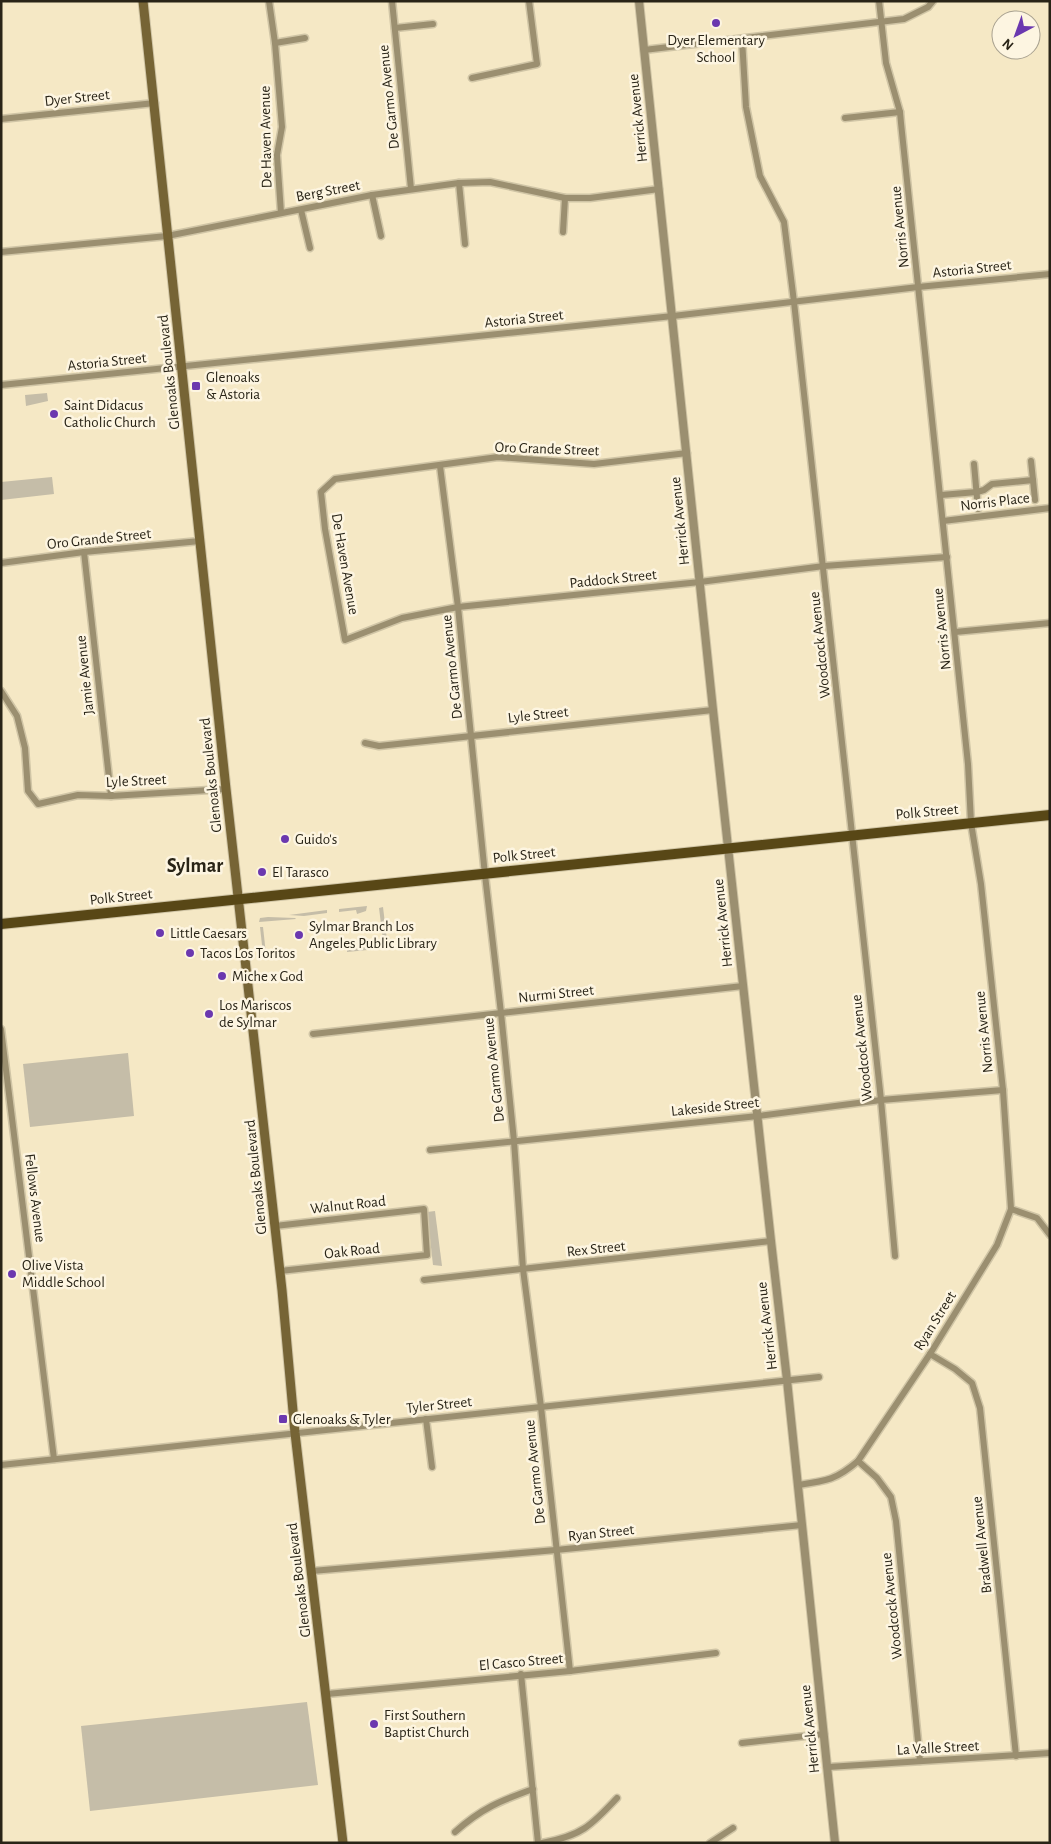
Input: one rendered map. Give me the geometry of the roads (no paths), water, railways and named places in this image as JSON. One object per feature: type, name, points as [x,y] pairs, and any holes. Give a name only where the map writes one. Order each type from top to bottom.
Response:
[{"type":"main road","name":"Glenoaks Boulevard","points":[[143,1],[226,789],[280,1271],[295,1433],[343,1843]]},
{"type":"main road","name":"Polk Street","points":[[1,924],[1050,815]]},
{"type":"street","name":"De Haven Avenue","points":[[269,1],[275,43],[282,126],[278,155],[281,213]]},
{"type":"street","name":"De Garmo Avenue","points":[[392,1],[411,190]]},
{"type":"street","points":[[472,78],[537,64],[529,1]]},
{"type":"street","name":"Herrick Avenue","points":[[639,1],[835,1843]]},
{"type":"street","name":"Norris Avenue","points":[[879,1],[886,63],[900,112],[955,632],[972,823],[981,884],[1003,1090],[1011,1209]]},
{"type":"street","points":[[644,50],[881,23],[904,19],[928,7],[933,1]]},
{"type":"street","points":[[395,28],[433,24]]},
{"type":"street","points":[[275,43],[305,38]]},
{"type":"street","name":"Woodcock Avenue","points":[[742,38],[746,106],[760,176],[784,222],[824,566],[881,1100],[895,1256]]},
{"type":"street","name":"Dyer Street","points":[[1,118],[155,103]]},
{"type":"street","points":[[845,118],[900,112]]},
{"type":"street","name":"Berg Street","points":[[1,252],[167,236],[372,195],[459,183],[490,182],[565,198],[590,198],[659,189]]},
{"type":"street","points":[[459,183],[465,244]]},
{"type":"street","points":[[372,195],[381,236]]},
{"type":"street","points":[[563,232],[565,198]]},
{"type":"street","points":[[301,210],[310,248]]},
{"type":"street","name":"Astoria Street","points":[[1,385],[673,316],[918,287],[1050,274]]},
{"type":"street","name":"Oro Grande Street","points":[[321,492],[335,479],[498,457],[594,464],[687,454]]},
{"type":"street","points":[[1031,461],[1035,500]]},
{"type":"street","points":[[974,464],[978,509]]},
{"type":"street","name":"De Garmo Avenue","points":[[440,466],[458,607],[472,735],[484,875],[501,1013],[514,1141],[523,1269],[541,1407],[570,1671]]},
{"type":"street","points":[[940,495],[977,492],[984,490],[992,484],[1033,480]]},
{"type":"street","name":"De Haven Avenue","points":[[321,492],[325,529],[346,640]]},
{"type":"street","name":"Norris Place","points":[[943,521],[1050,508]]},
{"type":"street","name":"Oro Grande Street","points":[[1,562],[84,552],[200,542]]},
{"type":"street","name":"Jamie Avenue","points":[[84,552],[111,796]]},
{"type":"street","name":"Paddock Street","points":[[346,640],[402,618],[458,607],[700,582],[824,566],[947,557]]},
{"type":"street","points":[[955,632],[1050,623]]},
{"type":"street","name":"Lyle Street","points":[[1,691],[17,716],[25,748],[28,791],[38,804],[78,795],[111,796],[226,789]]},
{"type":"street","name":"Lyle Street","points":[[366,743],[380,746],[713,710]]},
{"type":"street","name":"Nurmi Street","points":[[313,1034],[743,986]]},
{"type":"street","name":"Fellows Avenue","points":[[1,1029],[54,1459]]},
{"type":"street","name":"Lakeside Street","points":[[430,1150],[758,1116],[881,1100],[1003,1090]]},
{"type":"street","name":"Walnut Road","points":[[275,1226],[424,1209],[427,1255]]},
{"type":"street","points":[[1011,1209],[1037,1218],[1050,1234]]},
{"type":"street","name":"Ryan Street","points":[[798,1485],[823,1482],[843,1474],[858,1461],[930,1354],[997,1245],[1011,1209]]},
{"type":"street","name":"Rex Street","points":[[424,1280],[770,1242]]},
{"type":"street","name":"Oak Road","points":[[280,1271],[427,1255]]},
{"type":"street","name":"Bradwell Avenue","points":[[930,1354],[955,1369],[972,1383],[980,1408],[1016,1756]]},
{"type":"street","name":"Tyler Street","points":[[1,1465],[819,1377]]},
{"type":"street","points":[[426,1419],[432,1467]]},
{"type":"street","name":"Woodcock Avenue","points":[[858,1461],[878,1478],[891,1497],[896,1521],[920,1761]]},
{"type":"street","name":"Ryan Street","points":[[312,1572],[802,1525]]},
{"type":"street","name":"El Casco Street","points":[[327,1694],[521,1674],[570,1671],[716,1653]]},
{"type":"street","points":[[521,1674],[538,1843]]},
{"type":"street","points":[[742,1742],[824,1734]]},
{"type":"street","name":"La Valle Street","points":[[828,1768],[1050,1753]]},
{"type":"street","points":[[456,1832],[475,1815],[500,1801],[533,1788]]},
{"type":"street","points":[[542,1843],[562,1839],[586,1828],[617,1798]]},
{"type":"street","points":[[710,1843],[733,1828]]},
{"type":"place","name":"Dyer Elementary School","points":[[716,23]]},
{"type":"place","name":"Glenoaks & Astoria","points":[[196,386]]},
{"type":"place","name":"Saint Didacus Catholic Church","points":[[54,414]]},
{"type":"place","name":"Guido's","points":[[285,839]]},
{"type":"place","name":"El Tarasco","points":[[262,872]]},
{"type":"place","name":"Little Caesars","points":[[160,933]]},
{"type":"place","name":"Sylmar Branch Los Angeles Public Library","points":[[299,935]]},
{"type":"place","name":"Tacos Los Toritos","points":[[190,953]]},
{"type":"place","name":"Miche x God","points":[[222,976]]},
{"type":"place","name":"Los Mariscos de Sylmar","points":[[209,1014]]},
{"type":"place","name":"Olive Vista Middle School","points":[[12,1274]]},
{"type":"place","name":"Glenoaks & Tyler","points":[[283,1419]]},
{"type":"place","name":"First Southern Baptist Church","points":[[374,1724]]},
{"type":"district","name":"Sylmar","points":[[195,866]]}]
